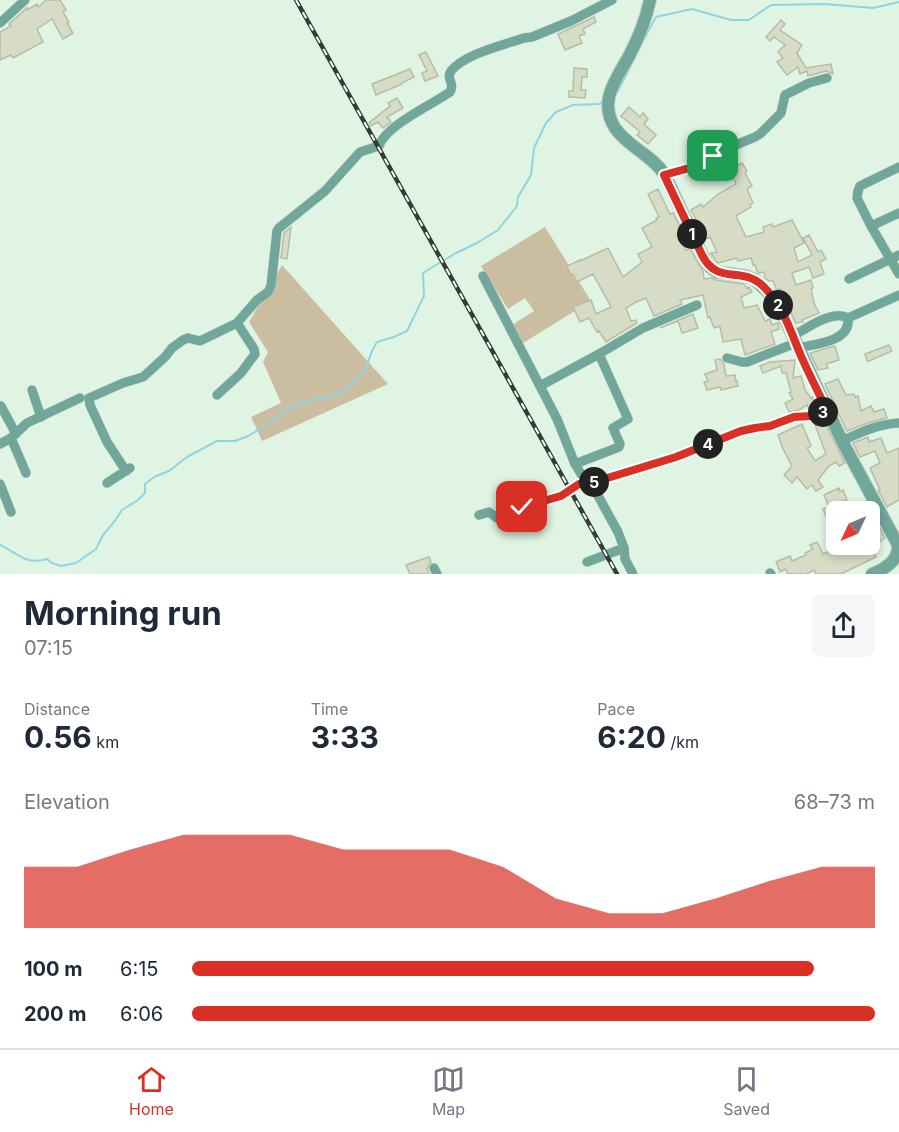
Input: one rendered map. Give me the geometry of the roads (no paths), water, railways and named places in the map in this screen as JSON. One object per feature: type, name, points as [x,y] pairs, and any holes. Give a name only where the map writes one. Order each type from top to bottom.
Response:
[{"type":"street","points":[[0,23],[25,0]]},
{"type":"street","points":[[0,444],[27,423],[143,377],[183,340],[188,338],[200,341],[237,323],[257,300],[268,292],[271,286],[279,228],[325,190],[360,152],[379,146],[383,137],[396,126],[450,92],[453,86],[449,76],[450,72],[462,60],[532,37],[571,21],[612,0]]},
{"type":"street","points":[[650,0],[634,45],[612,87],[608,102],[609,114],[619,133],[655,163],[664,175],[706,263],[717,272],[757,280],[780,307],[842,441],[896,535],[898,555],[885,568],[872,574]]},
{"type":"street","points":[[664,175],[711,162],[714,154],[755,137],[781,113],[785,95],[809,83],[827,78]]},
{"type":"street","points":[[899,167],[860,186],[857,198],[871,226],[895,257],[899,274]]},
{"type":"street","points":[[871,226],[899,213]]},
{"type":"street","points":[[849,279],[895,257]]},
{"type":"street","points":[[483,276],[557,419],[575,465],[584,479],[591,483],[618,532],[625,559],[633,574]]},
{"type":"street","points":[[726,357],[747,362],[795,342],[826,318],[841,315],[848,318],[899,295]]},
{"type":"street","points":[[540,386],[643,328],[697,305]]},
{"type":"street","points":[[795,342],[831,340],[840,336],[849,323],[848,318]]},
{"type":"street","points":[[218,395],[241,373],[255,354],[237,323]]},
{"type":"street","points":[[575,465],[620,447],[613,428],[628,419],[599,354]]},
{"type":"street","points":[[32,390],[41,417]]},
{"type":"street","points":[[84,399],[107,442],[128,470],[107,483]]},
{"type":"street","points":[[1,405],[26,473]]},
{"type":"street","points":[[479,515],[489,512],[497,518],[530,504],[561,496],[579,484],[591,483],[676,457],[741,431],[770,426],[794,417],[811,416],[827,410]]},
{"type":"street","points":[[842,441],[873,427],[899,423]]},
{"type":"street","points":[[0,484],[11,512]]},
{"type":"street","points":[[587,562],[624,548]]},
{"type":"waterway","points":[[615,96],[656,17],[692,9],[731,20],[749,20],[771,5],[825,4],[873,8],[899,2]]},
{"type":"waterway","points":[[0,545],[27,560],[47,559],[61,566],[76,563],[96,549],[103,535],[122,510],[145,493],[145,484],[154,477],[169,471],[187,457],[217,441],[235,441],[248,436],[293,405],[340,394],[365,371],[377,342],[407,331],[424,296],[423,273],[498,230],[517,206],[518,197],[531,175],[534,148],[546,123],[556,112],[573,105],[599,104],[605,101]]},
{"type":"railway","points":[[296,0],[617,574]]}]
